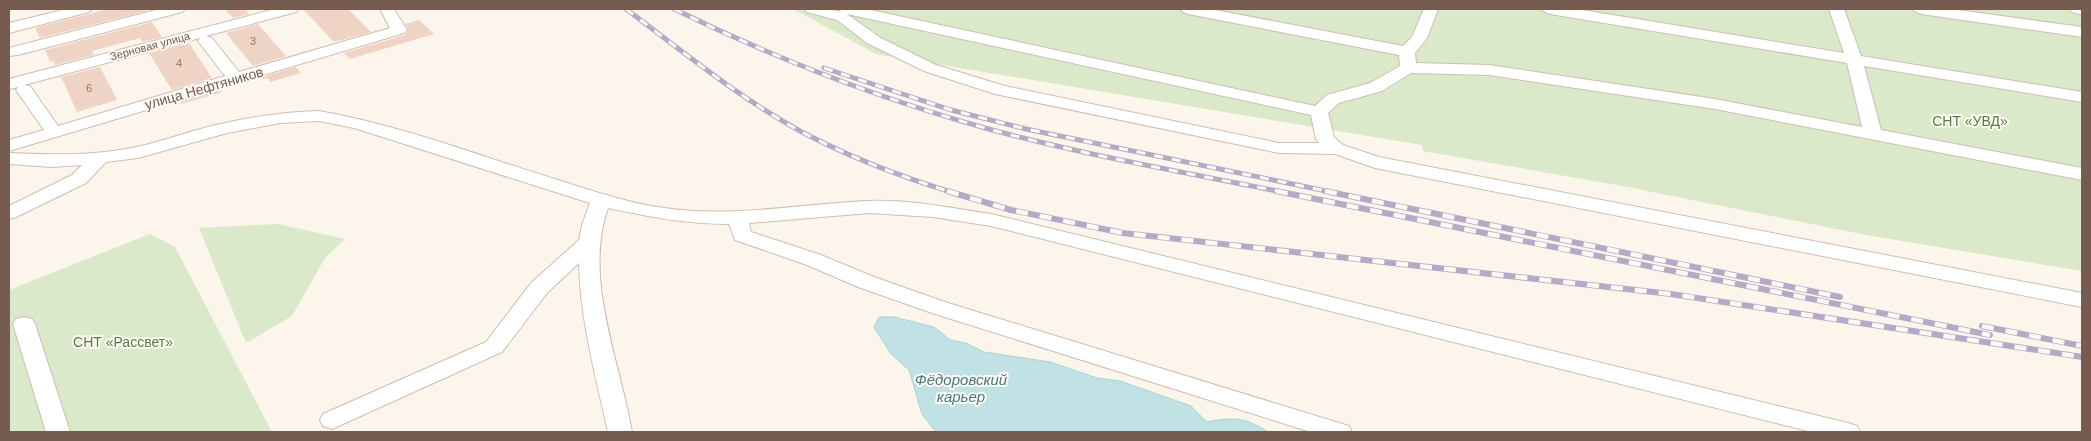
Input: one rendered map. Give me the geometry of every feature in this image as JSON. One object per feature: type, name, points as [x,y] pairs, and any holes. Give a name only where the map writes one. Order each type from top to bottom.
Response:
[{"type":"street","points":[[9,28],[84,9]]},
{"type":"street","points":[[54,132],[19,84],[10,48],[177,9]]},
{"type":"street","name":"Зерновая улица","points":[[19,84],[290,9]]},
{"type":"street","name":"улица Нефтяников","points":[[9,146],[399,30],[387,9]]},
{"type":"street","points":[[812,9],[842,17],[872,40],[930,68],[1001,90],[1279,148],[1337,149],[1375,162],[2082,300]]},
{"type":"street","points":[[846,9],[1319,112]]},
{"type":"street","points":[[1188,9],[1408,60],[1489,70],[1715,104],[2082,174]]},
{"type":"street","points":[[1319,112],[1333,99],[1376,87],[1408,60],[1431,9]]},
{"type":"street","points":[[1550,9],[2082,97]]},
{"type":"street","points":[[1837,9],[1854,58],[1873,134]]},
{"type":"street","points":[[1921,9],[2082,32]]},
{"type":"street","points":[[2077,9],[2082,11]]},
{"type":"street","points":[[206,41],[236,78]]},
{"type":"street","points":[[1319,112],[1325,140],[1337,149]]},
{"type":"street","points":[[15,161],[52,161],[138,152],[225,128],[280,118],[319,116],[357,124],[601,200],[662,214],[698,218],[738,218],[869,207],[933,211],[991,220],[1848,432]]},
{"type":"street","points":[[9,213],[79,179],[101,157]]},
{"type":"street","points":[[601,200],[592,225],[589,242],[590,282],[598,334],[620,432]]},
{"type":"street","points":[[738,218],[742,236],[814,260],[866,282],[1016,332],[1340,432]]},
{"type":"street","points":[[332,420],[494,346],[539,288],[589,242]]},
{"type":"street","points":[[24,324],[58,432]]},
{"type":"green space","name":"СНТ «УВД»","points":[[793,9],[2068,9],[2082,15],[2082,271],[1866,235],[1628,187],[1423,151],[1422,145],[876,54]]},
{"type":"green space","points":[[278,224],[345,239],[325,258],[292,316],[246,343],[199,228]]},
{"type":"green space","name":"СНТ «Рассвет»","points":[[150,234],[175,247],[272,432],[9,432],[9,290]]},
{"type":"water","name":"Фёдоровский карьер","points":[[879,317],[894,317],[934,327],[950,340],[966,343],[984,352],[1050,362],[1097,378],[1120,381],[1191,406],[1207,422],[1224,419],[1246,421],[1268,432],[936,432],[922,414],[909,370],[891,354],[874,327]]},
{"type":"building","points":[[108,9],[145,9],[146,11],[40,38],[35,28]]},
{"type":"building","points":[[225,9],[245,9],[249,14],[233,18]]},
{"type":"building","points":[[303,9],[348,9],[371,32],[334,42]]},
{"type":"building","points":[[419,20],[434,34],[350,59],[344,53],[405,35],[409,30],[405,24]]},
{"type":"building","points":[[152,22],[162,37],[142,42],[140,38],[92,51],[94,55],[55,65],[54,61],[50,62],[45,50]]},
{"type":"building","points":[[258,24],[286,56],[253,66],[226,33]]},
{"type":"building","points":[[189,43],[212,78],[172,90],[149,53]]},
{"type":"building","points":[[100,67],[117,100],[77,112],[61,77]]},
{"type":"building","points":[[296,67],[301,73],[270,82],[268,78],[264,79],[262,77]]},
{"type":"building","points":[[221,90],[222,92],[181,104],[180,102]]},
{"type":"railway","points":[[626,9],[732,89],[800,131],[874,165],[951,192]]},
{"type":"railway","points":[[674,9],[788,60],[905,104],[985,128],[1059,147],[1282,192]]},
{"type":"railway","points":[[824,68],[951,110],[1026,129],[1331,192]]},
{"type":"railway","points":[[947,191],[1011,210],[1123,233],[1671,294],[2082,357]]},
{"type":"railway","points":[[1276,191],[1990,335]]},
{"type":"railway","points":[[1325,191],[1840,297]]},
{"type":"railway","points":[[1982,326],[2082,346]]}]
